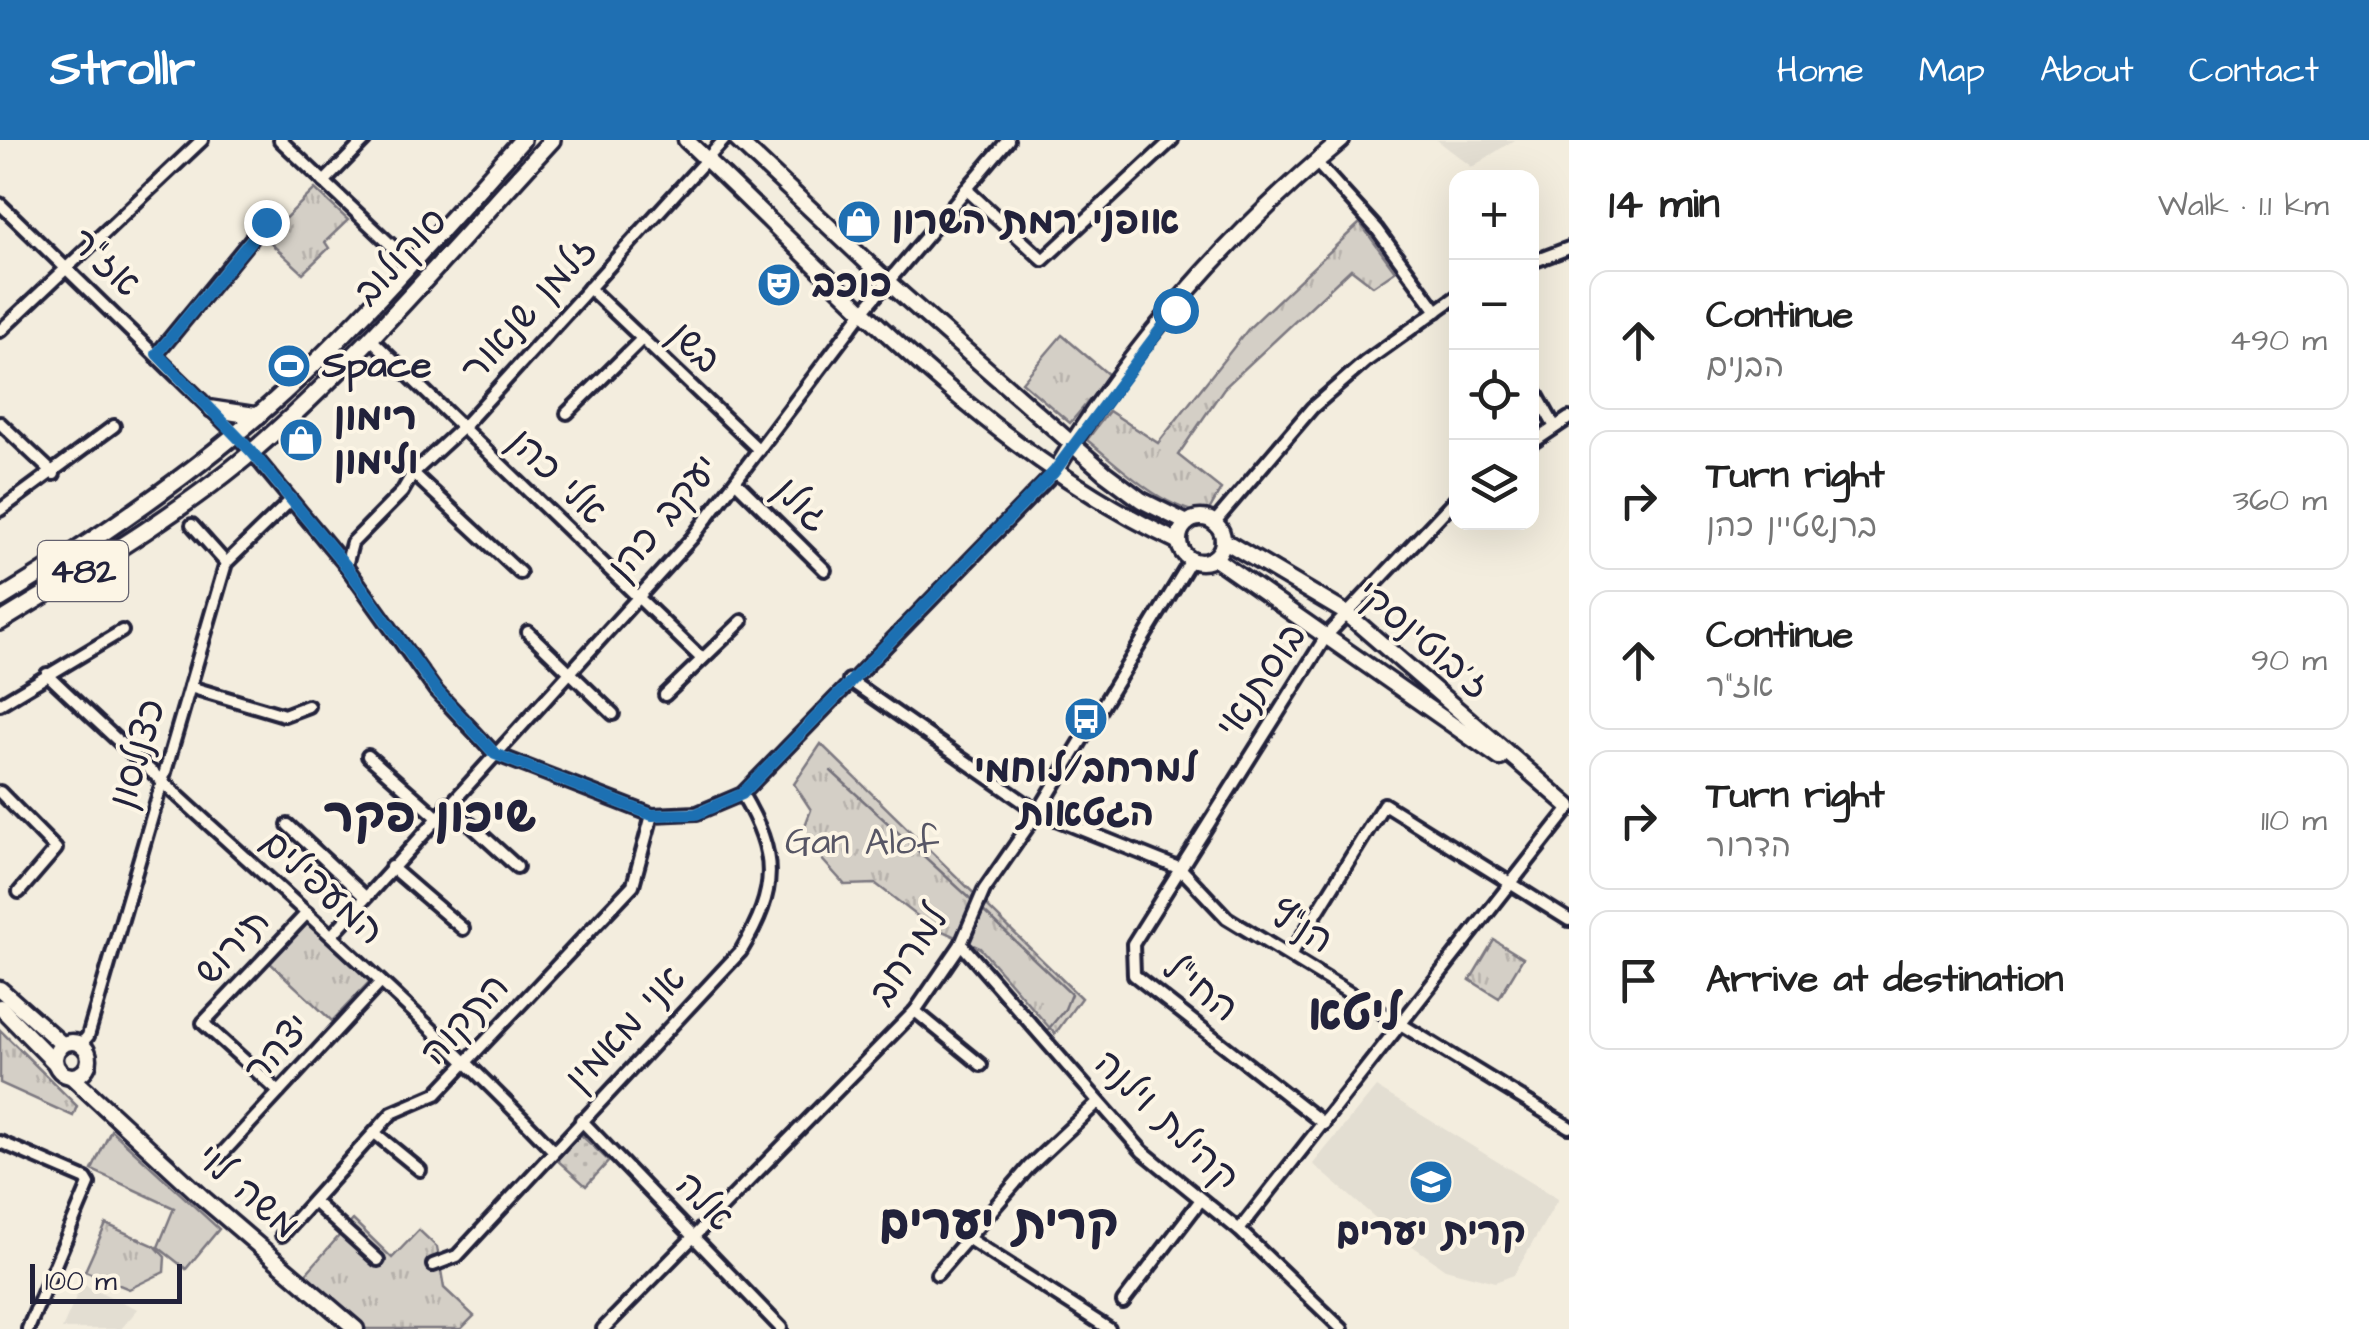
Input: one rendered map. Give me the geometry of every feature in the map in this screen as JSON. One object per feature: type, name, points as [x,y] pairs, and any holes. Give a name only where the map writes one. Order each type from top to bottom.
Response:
[{"type":"main road","name":"סוקולוב","points":[[0,599],[82,548],[258,416],[410,263],[522,140]]},
{"type":"main road","name":"סוקולוב","points":[[0,622],[86,569],[252,452],[370,338],[552,140]]},
{"type":"main road","points":[[212,409],[258,416]]},
{"type":"street","points":[[0,332],[202,140]]},
{"type":"street","points":[[280,140],[410,263]]},
{"type":"street","points":[[324,182],[365,140]]},
{"type":"street","points":[[686,140],[993,426],[1054,472],[1114,512],[1179,542],[1191,560],[1214,558],[1223,540],[1214,522],[1200,518],[1187,523],[1179,542]]},
{"type":"street","name":"זלמן שנאור","points":[[346,566],[352,543],[402,492],[413,473],[463,427],[724,140]]},
{"type":"street","points":[[737,140],[889,283],[1072,443],[1141,500],[1187,523]]},
{"type":"street","name":"יעקב כהן","points":[[332,935],[447,803],[692,538],[865,309],[1008,140]]},
{"type":"street","points":[[966,190],[1042,260],[1172,140]]},
{"type":"street","points":[[495,754],[652,815],[696,814],[742,794],[849,680],[955,579],[1054,472],[1072,443],[1187,296],[1259,213],[1342,140]]},
{"type":"street","points":[[1316,162],[1377,229],[1437,311]]},
{"type":"street","name":"אז\"ר","points":[[0,204],[236,434],[346,566],[436,690],[495,754]]},
{"type":"street","points":[[157,354],[266,222]]},
{"type":"street","points":[[1537,260],[1569,248]]},
{"type":"street","name":"בשן","points":[[589,288],[758,450]]},
{"type":"street","points":[[1214,522],[1312,408],[1364,362],[1449,302]]},
{"type":"street","name":"אלי כהן","points":[[370,338],[702,659]]},
{"type":"street","points":[[567,413],[642,339]]},
{"type":"street","points":[[1539,398],[1556,428]]},
{"type":"street","points":[[1537,440],[1569,418]]},
{"type":"street","points":[[0,423],[54,474]]},
{"type":"street","points":[[0,510],[54,474],[114,426]]},
{"type":"street","points":[[413,473],[520,573]]},
{"type":"street","name":"גולן","points":[[736,482],[824,570]]},
{"type":"street","name":"כצנלסון","points":[[80,1045],[88,1036],[226,564],[290,501]]},
{"type":"street","name":"בוסתנאי","points":[[1181,870],[1230,784],[1327,634],[1449,506]]},
{"type":"street","points":[[192,526],[226,564]]},
{"type":"street","name":"ז'בוטינסקי","points":[[1223,540],[1346,613],[1569,807]]},
{"type":"street","name":"ז'בוטינסקי","points":[[1214,558],[1569,807]]},
{"type":"street","name":"למרחב","points":[[604,1329],[915,1012],[960,944],[984,890],[1038,812],[1191,560]]},
{"type":"street","points":[[665,696],[742,621]]},
{"type":"street","points":[[0,704],[122,631]]},
{"type":"street","points":[[528,632],[613,714]]},
{"type":"street","name":"המעפילים","points":[[47,674],[160,782],[332,935],[554,1150]]},
{"type":"street","points":[[849,680],[1038,812],[1181,870]]},
{"type":"street","points":[[190,686],[284,714],[308,706]]},
{"type":"street","points":[[368,756],[436,816]]},
{"type":"street","points":[[0,792],[56,849],[19,892]]},
{"type":"street","name":"אני מאמין","points":[[433,1264],[456,1256],[741,951],[762,917],[768,891],[769,846],[742,794]]},
{"type":"street","points":[[447,803],[517,867]]},
{"type":"street","points":[[1290,956],[1384,804],[1569,920]]},
{"type":"street","points":[[1239,1230],[1569,807]]},
{"type":"street","name":"התקוה","points":[[282,1235],[404,1104],[436,1094],[633,886],[652,815]]},
{"type":"street","points":[[288,825],[364,898]]},
{"type":"street","points":[[391,867],[462,930]]},
{"type":"street","name":"הנ\"ץ","points":[[1181,870],[1228,918],[1569,1127]]},
{"type":"street","name":"החי\"ל","points":[[1181,870],[1133,944],[1134,975],[1324,1124]]},
{"type":"street","name":"תירוש","points":[[279,1092],[204,1023],[307,913]]},
{"type":"street","name":"קהילת וילנה","points":[[960,944],[1097,1103],[1342,1329]]},
{"type":"street","name":"יצהר","points":[[218,1156],[381,982]]},
{"type":"street","points":[[0,990],[63,1045],[80,1045],[87,1053],[98,1101]]},
{"type":"street","points":[[0,1007],[61,1072],[72,1076],[88,1064]]},
{"type":"street","points":[[915,1012],[981,1065]]},
{"type":"street","points":[[55,1063],[63,1045]]},
{"type":"street","name":"משה לוי","points":[[72,1076],[356,1329]]},
{"type":"street","points":[[938,1274],[1028,1167],[1097,1103]]},
{"type":"street","name":"אלה","points":[[581,1120],[695,1234],[781,1328]]},
{"type":"street","points":[[376,1134],[420,1170]]},
{"type":"street","points":[[0,1142],[86,1180],[89,1190],[28,1329]]},
{"type":"street","points":[[1123,1302],[1200,1201]]},
{"type":"street","points":[[314,1202],[378,1260]]},
{"type":"street","points":[[968,1238],[1109,1329]]},
{"type":"shaded area","points":[[1437,140],[1514,140],[1472,167]]},
{"type":"shaded area","name":"קרית יערים","points":[[1376,1087],[1558,1199],[1514,1275],[1495,1282],[1445,1269],[1386,1227],[1313,1164]]},
{"type":"shaded area","points":[[82,1284],[138,1309],[121,1329],[62,1329]]},
{"type":"green space","points":[[315,189],[348,220],[325,242],[329,248],[303,273],[265,238]]},
{"type":"green space","points":[[1360,223],[1395,271],[1373,286],[1351,269],[1224,388],[1178,455],[1221,489],[1207,514],[1190,511],[1158,496],[1087,440],[1109,411],[1158,443],[1249,328]]},
{"type":"green space","points":[[1062,335],[1110,376],[1070,423],[1022,382]]},
{"type":"green space","name":"Gan Alof","points":[[821,744],[1081,998],[1055,1034],[980,948],[929,925],[876,884],[845,885],[801,836],[811,810],[794,784]]},
{"type":"green space","points":[[307,922],[370,981],[332,1021],[269,962]]},
{"type":"green space","points":[[1494,940],[1523,958],[1499,998],[1470,980]]},
{"type":"green space","points":[[0,1030],[77,1106],[73,1116],[0,1083]]},
{"type":"green space","points":[[111,1130],[219,1229],[186,1269],[158,1247],[174,1208],[92,1170]]},
{"type":"green space","points":[[580,1134],[609,1161],[586,1186],[557,1160]]},
{"type":"green space","points":[[353,1220],[392,1258],[419,1230],[437,1247],[444,1288],[474,1316],[461,1329],[364,1329],[303,1277]]},
{"type":"green space","points":[[106,1224],[155,1246],[165,1257],[164,1272],[129,1289],[85,1271]]},
{"type":"waterway","points":[[831,771],[974,902]]},
{"type":"waterway","points":[[979,907],[1071,994],[1065,1009],[1046,1032]]},
{"type":"place","name":"אופני רמת השרון","points":[[859,222]]},
{"type":"place","name":"כוכב","points":[[779,285]]},
{"type":"place","name":"Space","points":[[289,366]]},
{"type":"place","name":"רימון ולימון","points":[[301,440]]},
{"type":"place","name":"למרחב/לוחמי הגטאות","points":[[1086,719]]},
{"type":"place","name":"קרית יערים","points":[[1431,1182]]},
{"type":"district","name":"שיכון פקר","points":[[430,817]]},
{"type":"district","name":"ליטא","points":[[1355,1015]]},
{"type":"district","name":"קרית יערים","points":[[999,1224]]},
{"type":"route","points":[[266,222],[157,354],[252,452],[346,566],[436,690],[495,754],[652,815],[696,814],[742,794],[849,680],[955,579],[1054,472],[1175,310]]}]
